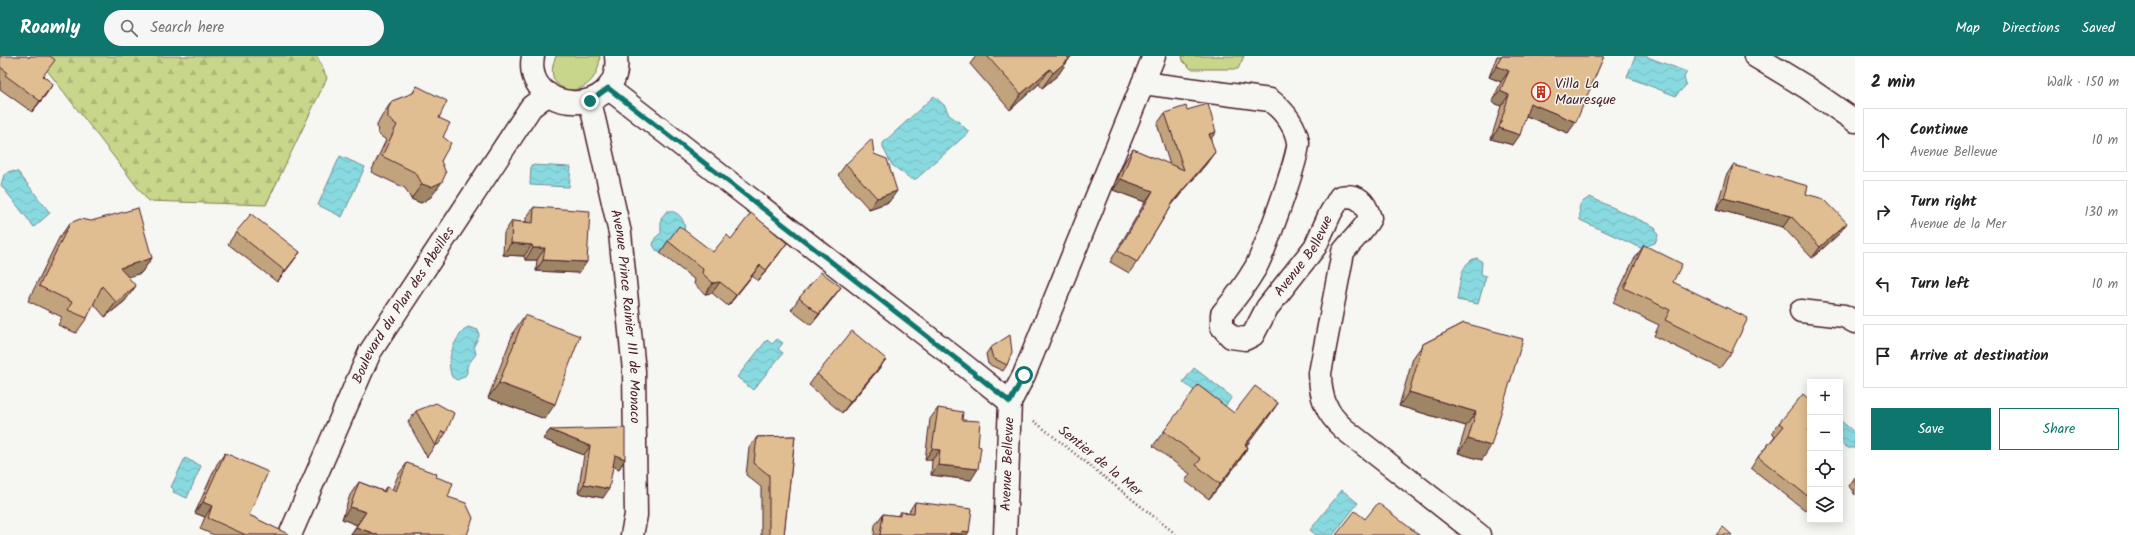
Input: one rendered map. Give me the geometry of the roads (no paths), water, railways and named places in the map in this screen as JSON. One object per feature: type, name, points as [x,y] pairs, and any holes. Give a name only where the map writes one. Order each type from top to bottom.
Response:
[{"type":"street","points":[[533,56],[534,72],[539,84],[548,94],[561,102],[576,103],[590,101],[608,88],[614,76],[617,63],[616,56]]},
{"type":"street","name":"Avenue Bellevue","points":[[1006,535],[1010,402],[1024,375],[1154,56]]},
{"type":"street","points":[[1754,56],[1806,87],[1855,122]]},
{"type":"street","name":"Avenue Bellevue","points":[[1143,83],[1270,100],[1284,111],[1293,126],[1298,143],[1292,171],[1257,265],[1237,298],[1222,314],[1222,327],[1231,336],[1245,339],[1253,335],[1267,308],[1315,247],[1330,214],[1340,197],[1351,195],[1360,200],[1367,208],[1370,218],[1364,230],[1352,240],[1344,252],[1320,373],[1320,389],[1324,405],[1332,418],[1344,429],[1479,535]]},
{"type":"street","points":[[608,88],[1010,402]]},
{"type":"street","name":"Boulevard du Plan des Abeilles","points":[[290,535],[370,352],[531,107],[548,94]]},
{"type":"street","name":"Avenue Prince Rainier III de Monaco","points":[[590,101],[620,233],[634,371],[636,514],[632,535]]},
{"type":"street","points":[[1801,312],[1844,316],[1855,322]]},
{"type":"water","points":[[1635,56],[1645,56],[1687,72],[1684,77],[1686,83],[1684,88],[1676,96],[1627,77]]},
{"type":"water","points":[[934,96],[945,106],[949,115],[969,132],[916,179],[911,179],[892,165],[883,148],[883,143]]},
{"type":"water","points":[[340,156],[365,167],[342,217],[318,205]]},
{"type":"water","points":[[531,165],[571,167],[569,187],[530,185]]},
{"type":"water","points":[[10,171],[18,172],[50,213],[34,227],[1,185],[4,175]]},
{"type":"water","points":[[1590,197],[1655,227],[1658,236],[1655,243],[1649,245],[1645,250],[1580,220],[1579,207],[1582,202]]},
{"type":"water","points":[[667,211],[681,217],[684,231],[683,236],[677,243],[664,253],[656,250],[653,245],[655,238],[661,233],[661,218]]},
{"type":"water","points":[[1477,258],[1482,262],[1481,274],[1486,276],[1478,304],[1457,300],[1460,281],[1464,269],[1471,260]]},
{"type":"water","points":[[468,327],[478,330],[479,336],[474,346],[476,354],[467,366],[467,373],[464,377],[457,380],[452,377],[450,371],[450,357],[455,343],[463,331]]},
{"type":"water","points":[[777,339],[783,343],[778,349],[783,353],[753,390],[737,377],[767,340],[772,344]]},
{"type":"water","points":[[1194,368],[1232,397],[1221,412],[1183,382]]},
{"type":"water","points":[[1843,423],[1855,433],[1854,448],[1848,448],[1843,444]]},
{"type":"water","points":[[185,458],[201,466],[187,498],[173,492],[174,489],[171,487]]},
{"type":"water","points":[[1342,490],[1358,503],[1333,535],[1316,535],[1310,530]]},
{"type":"place","name":"Villa La Mauresque","points":[[1541,92]]}]
